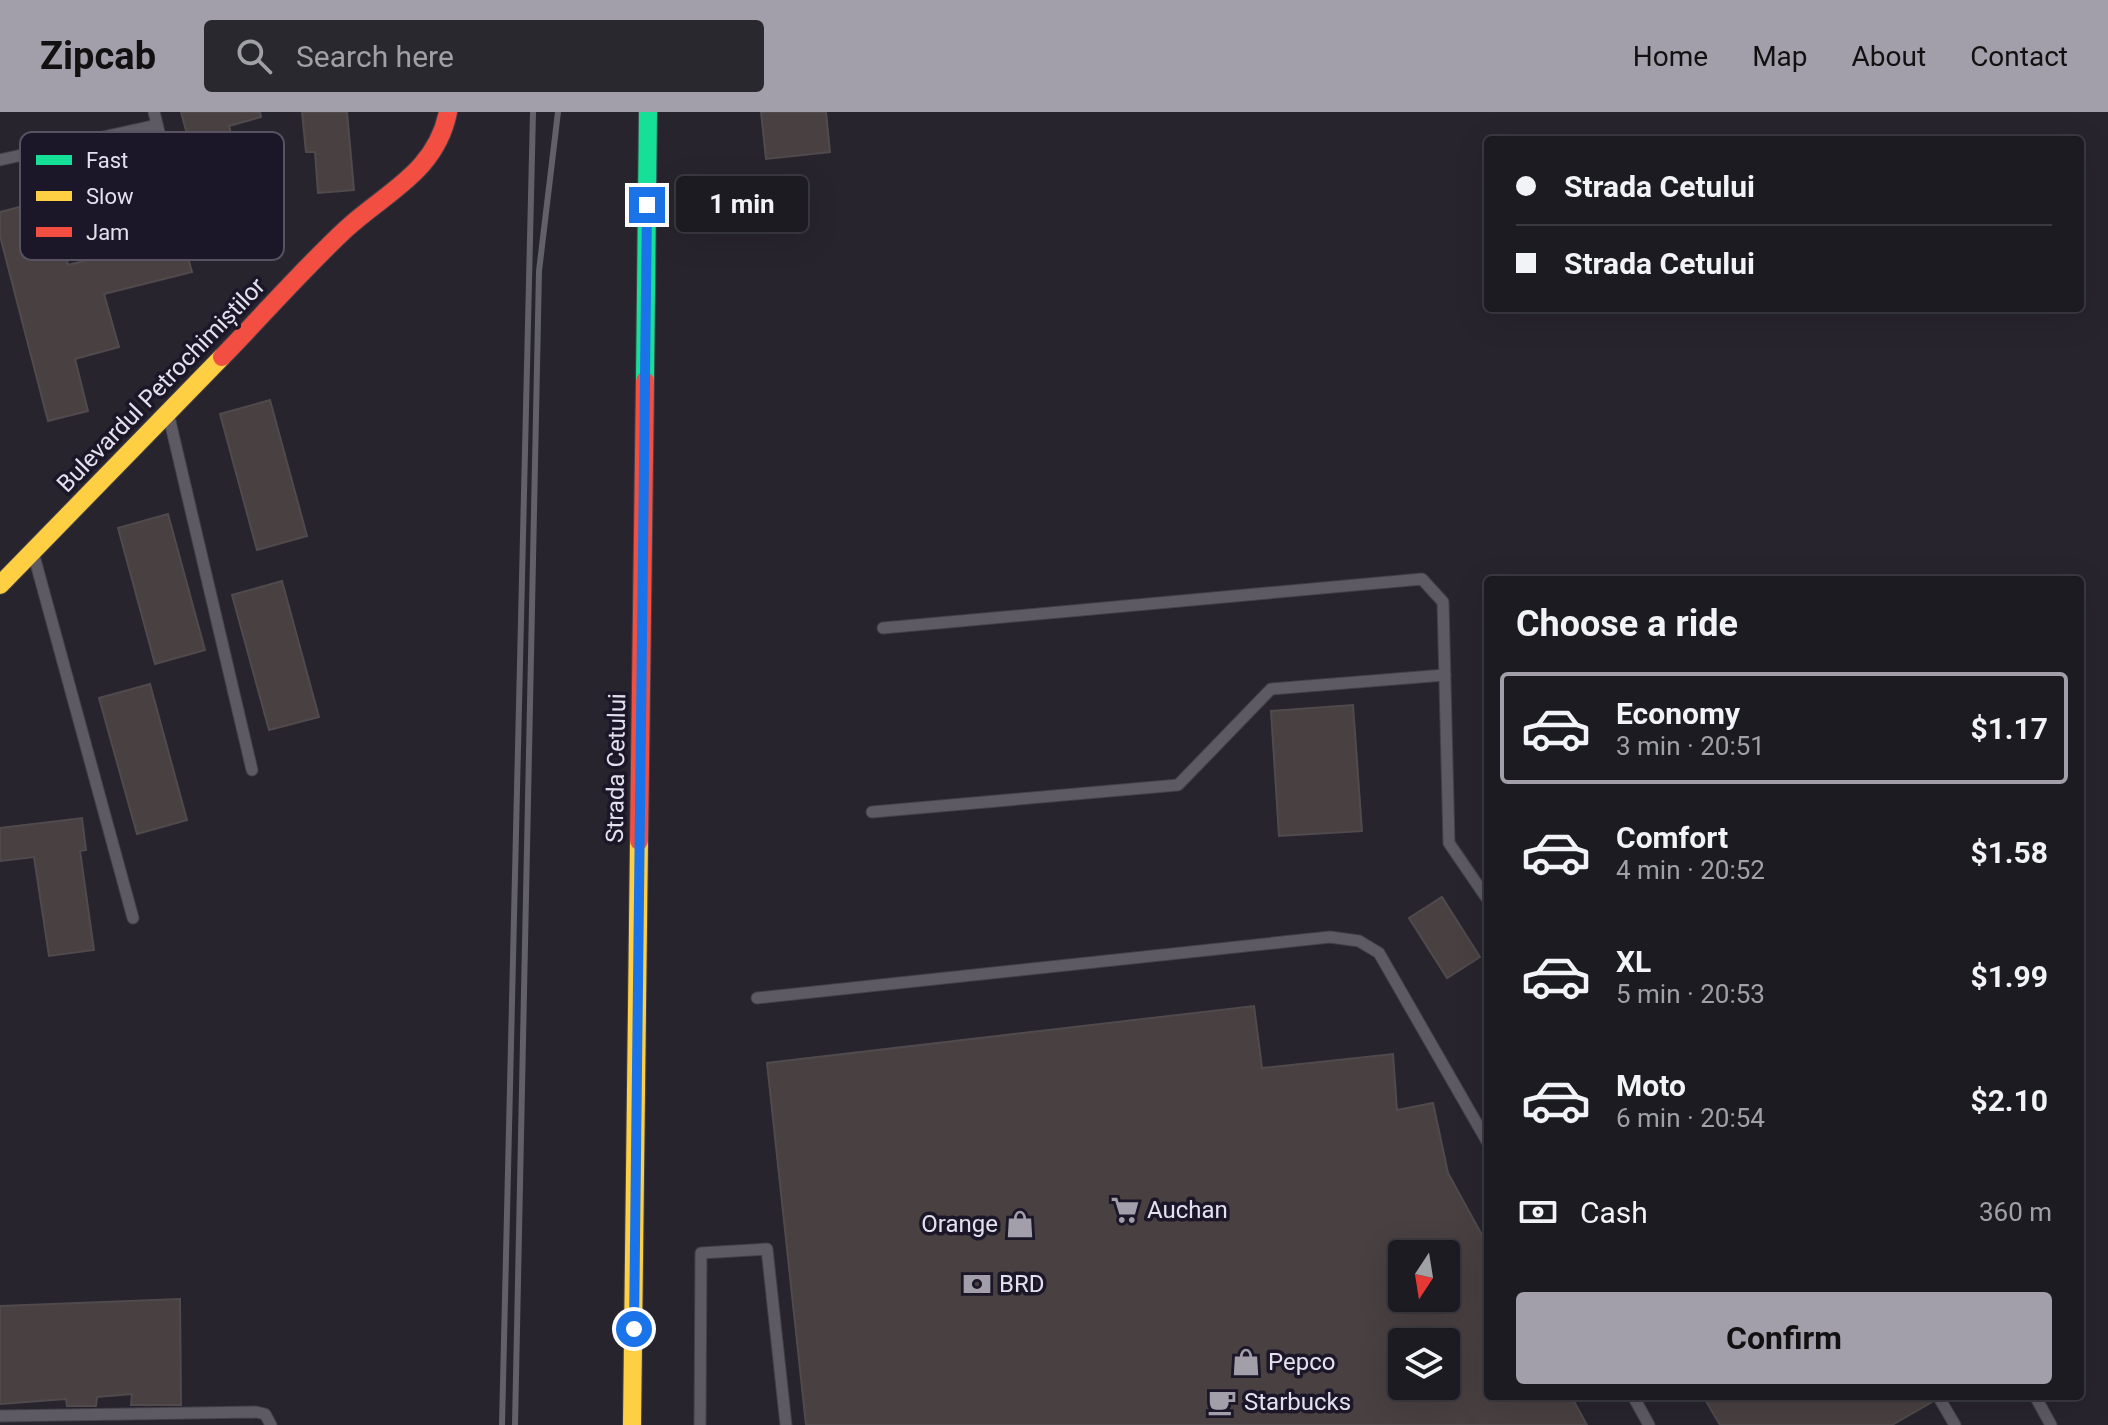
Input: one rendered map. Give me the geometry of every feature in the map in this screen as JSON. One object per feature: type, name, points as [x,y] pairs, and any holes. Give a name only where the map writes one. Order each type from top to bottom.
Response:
[{"type":"street","name":"Bulevardul Petrochimiștilor","points":[[0,585],[347,228],[414,176],[444,132],[448,112]]},
{"type":"street","name":"Strada Cetului","points":[[632,1425],[648,112]]},
{"type":"lane","points":[[154,112],[159,132]]},
{"type":"lane","points":[[126,132],[157,125]]},
{"type":"lane","points":[[0,160],[20,156]]},
{"type":"lane","points":[[168,412],[252,770]]},
{"type":"lane","points":[[33,552],[133,918]]},
{"type":"lane","points":[[883,628],[1422,579],[1443,602],[1449,843],[1484,894]]},
{"type":"lane","points":[[872,812],[1178,785],[1271,689],[1445,675]]},
{"type":"lane","points":[[757,998],[1330,937],[1359,941],[1379,953],[1484,1136]]},
{"type":"lane","points":[[700,1425],[701,1253],[767,1249],[786,1425]]},
{"type":"lane","points":[[1635,1400],[1649,1425]]},
{"type":"lane","points":[[1940,1400],[1955,1425]]},
{"type":"lane","points":[[2037,1400],[2051,1425]]},
{"type":"lane","points":[[0,1416],[256,1412],[265,1414],[271,1425]]},
{"type":"building","points":[[181,112],[260,112],[261,117],[229,126],[231,132],[186,132]]},
{"type":"building","points":[[302,112],[347,112],[354,190],[318,193],[315,152],[306,152]]},
{"type":"building","points":[[761,112],[826,112],[830,152],[766,159]]},
{"type":"building","points":[[20,207],[20,260],[67,260],[68,265],[88,260],[189,260],[192,272],[104,294],[119,347],[75,359],[88,411],[48,421],[0,236],[0,212]]},
{"type":"building","points":[[270,400],[307,536],[257,550],[220,414]]},
{"type":"building","points":[[168,514],[205,650],[155,664],[118,528]]},
{"type":"building","points":[[282,581],[319,717],[269,730],[232,595]]},
{"type":"building","points":[[150,684],[187,820],[137,834],[99,698]]},
{"type":"building","points":[[1353,705],[1362,831],[1279,836],[1271,711]]},
{"type":"building","points":[[82,818],[86,850],[80,851],[94,950],[49,956],[34,857],[0,861],[0,828]]},
{"type":"building","points":[[1442,897],[1480,957],[1447,978],[1409,918]]},
{"type":"building","name":"Auchan","points":[[1254,1006],[1262,1068],[1393,1054],[1397,1110],[1433,1103],[1448,1173],[1484,1239],[1484,1400],[1573,1400],[1587,1425],[806,1425],[767,1063]]},
{"type":"building","points":[[180,1299],[181,1405],[131,1405],[132,1394],[97,1397],[96,1406],[67,1406],[66,1399],[0,1404],[0,1306]]},
{"type":"building","points":[[1705,1400],[1932,1402],[1892,1425],[1720,1425]]},
{"type":"railway","points":[[502,1425],[533,112]]},
{"type":"railway","points":[[515,1425],[539,271],[558,112]]},
{"type":"traffic: fast","points":[[645,381],[648,112]]},
{"type":"traffic: slow","points":[[0,585],[222,357]]},
{"type":"traffic: slow","points":[[632,1425],[639,841]]},
{"type":"traffic: jam","points":[[222,357],[330,244],[421,166],[442,133],[448,112]]},
{"type":"traffic: jam","points":[[639,841],[645,381]]},
{"type":"place","name":"Auchan","points":[[1125,1210]]},
{"type":"place","name":"Orange","points":[[1020,1224]]},
{"type":"place","name":"BRD","points":[[977,1284]]},
{"type":"place","name":"Pepco","points":[[1246,1362]]},
{"type":"place","name":"Starbucks","points":[[1222,1402]]},
{"type":"route","points":[[634,1329],[647,205]]}]
